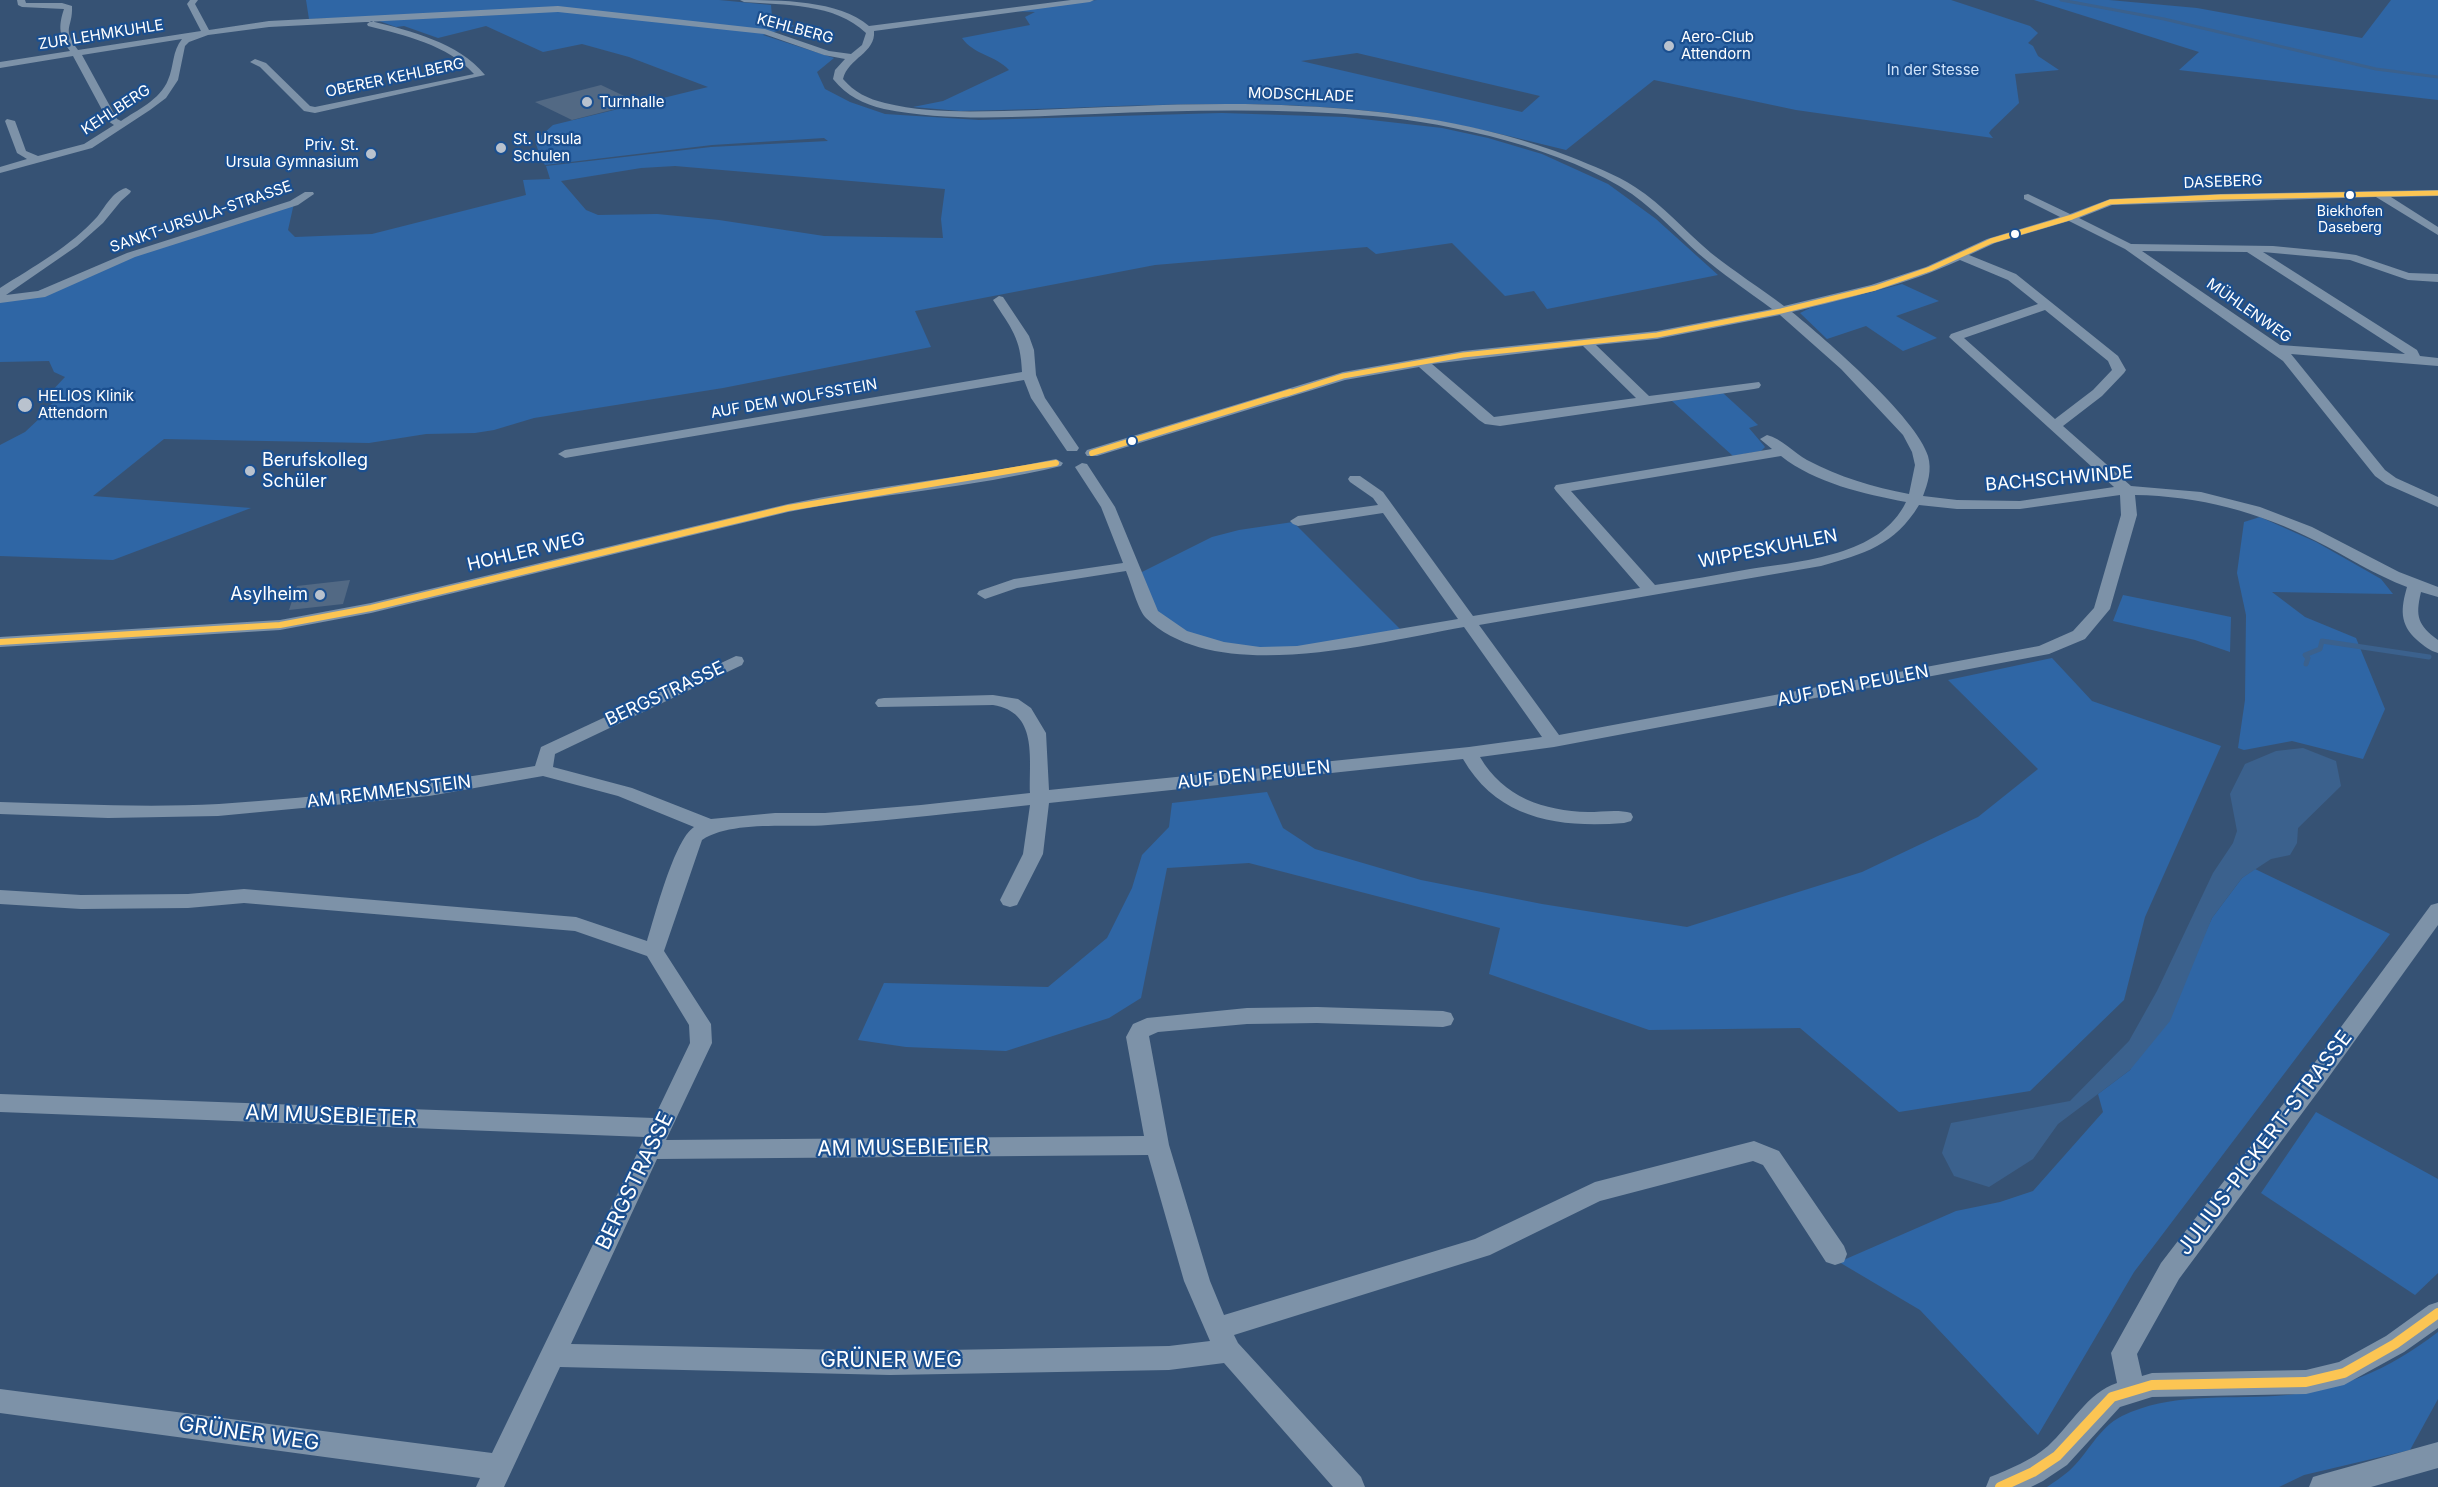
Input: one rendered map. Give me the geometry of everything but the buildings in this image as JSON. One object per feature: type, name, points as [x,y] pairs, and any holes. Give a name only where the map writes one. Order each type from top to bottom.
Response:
[{"type":"street","points":[[21,0],[22,5],[62,5],[69,8],[64,22],[64,37],[76,52],[113,121],[120,124]]},
{"type":"street","points":[[195,0],[191,4],[206,33]]},
{"type":"street","points":[[744,0],[835,12],[852,16],[868,29],[1090,0]]},
{"type":"street","name":"KEHLBERG","points":[[0,170],[88,146],[163,96],[173,80],[183,42],[206,33],[268,24],[571,10],[765,32],[827,52],[852,57]]},
{"type":"street","name":"OBERER KEHLBERG","points":[[255,62],[263,65],[307,109],[315,110],[480,75],[476,69],[456,55],[418,38],[393,29],[342,19]]},
{"type":"street","name":"MODSCHLADE","points":[[868,29],[870,41],[866,47],[843,63],[838,79],[845,89],[872,102],[909,110],[986,114],[1175,108],[1310,109],[1394,116],[1496,135],[1579,162],[1636,192],[1705,254],[1781,311]]},
{"type":"street","name":"ZUR LEHMKUHLE","points":[[0,65],[206,33]]},
{"type":"street","points":[[10,121],[22,153],[37,160]]},
{"type":"street","name":"SANKT-URSULA-STRASSE","points":[[0,293],[63,252],[98,223],[118,195],[126,190]]},
{"type":"street","points":[[2377,193],[2438,231]]},
{"type":"street","name":"DASEBERG","points":[[2073,217],[2104,203],[2121,201],[2438,193]]},
{"type":"street","name":"SANKT-URSULA-STRASSE","points":[[0,299],[41,294],[131,255],[294,202],[309,194]]},
{"type":"street","points":[[2028,197],[2073,217]]},
{"type":"street","points":[[1092,453],[1343,376],[1421,361],[1658,335],[1781,311],[1875,288],[1930,268],[1991,241],[2073,217]]},
{"type":"street","name":"MÜHLENWEG","points":[[2073,217],[2129,247],[2277,349],[2288,358],[2380,472],[2391,481],[2438,503]]},
{"type":"street","points":[[2129,247],[2250,249],[2344,256],[2398,273],[2438,278]]},
{"type":"street","points":[[2250,249],[2412,353],[2415,359]]},
{"type":"street","points":[[1958,255],[2012,277],[2113,359],[2119,370],[2085,405],[2055,425]]},
{"type":"street","points":[[999,300],[1023,336],[1028,350],[1029,375],[1038,398],[1072,448]]},
{"type":"street","points":[[2048,305],[1955,337],[2127,491]]},
{"type":"street","name":"WIPPESKUHLEN","points":[[1082,467],[1108,507],[1152,614],[1181,635],[1222,647],[1260,652],[1297,651],[1815,563],[1853,552],[1878,541],[1896,528],[1908,514],[1915,500],[1924,472],[1924,462],[1919,447],[1908,432],[1807,331],[1781,311]]},
{"type":"street","points":[[1587,343],[1645,400]]},
{"type":"street","points":[[2277,349],[2438,362]]},
{"type":"street","points":[[1421,361],[1490,421],[1500,422],[1754,385]]},
{"type":"street","name":"AUF DEM WOLFSSTEIN","points":[[565,454],[1029,375]]},
{"type":"street","name":"BACHSCHWINDE","points":[[1767,439],[1781,452],[1826,475],[1915,500],[2000,506],[2127,491],[2185,494],[2250,508],[2321,537],[2393,577],[2438,592]]},
{"type":"street","points":[[1056,463],[1053,457],[1056,453],[1072,448],[1084,449],[1092,453],[1095,459],[1092,463],[1082,467]]},
{"type":"street","points":[[1650,590],[1561,488],[1781,452]]},
{"type":"street","name":"HOHLER WEG","points":[[0,642],[280,625],[371,608],[846,496],[1011,473],[1056,463],[1071,468],[1082,467]]},
{"type":"street","points":[[1355,479],[1378,495],[1388,508],[1554,741]]},
{"type":"street","name":"AUF DEN PEULEN","points":[[709,826],[775,819],[825,819],[921,811],[1222,777],[1469,753],[1554,741],[2043,650],[2079,635],[2102,609],[2129,515],[2127,491]]},
{"type":"street","points":[[1298,521],[1388,508]]},
{"type":"street","points":[[985,594],[1014,584],[1131,566]]},
{"type":"street","points":[[2415,586],[2407,612],[2412,626],[2438,648]]},
{"type":"street","name":"BERGSTRASSE","points":[[543,770],[547,751],[584,731],[692,685],[736,661]]},
{"type":"street","points":[[884,703],[993,700],[1012,703],[1025,711],[1037,732],[1040,798],[1033,854],[1010,900]]},
{"type":"street","points":[[1469,753],[1476,769],[1489,786],[1543,813],[1565,819],[1594,820],[1624,817]]},
{"type":"street","name":"AM REMMENSTEIN","points":[[0,808],[108,813],[218,810],[429,790],[543,770],[625,792],[709,826]]},
{"type":"street","points":[[0,897],[81,902],[188,901],[244,896],[576,924],[654,951],[677,874],[694,836],[709,826]]},
{"type":"street","name":"JULIUS-PICKERT-STRASSE","points":[[2132,1390],[2124,1353],[2170,1272],[2438,910]]},
{"type":"street","name":"BERGSTRASSE","points":[[494,1477],[701,1043],[700,1024],[654,951]]},
{"type":"street","points":[[1351,1487],[1223,1340],[1197,1281],[1157,1145],[1137,1037],[1141,1030],[1155,1024],[1247,1017],[1317,1015],[1443,1019]]},
{"type":"street","name":"AM MUSEBIETER","points":[[0,1103],[661,1128]]},
{"type":"street","name":"AM MUSEBIETER","points":[[649,1150],[1157,1145]]},
{"type":"street","name":"GRÜNER WEG","points":[[552,1355],[890,1363],[1169,1358],[1481,1248],[1595,1192],[1754,1151],[1771,1158],[1835,1254]]},
{"type":"street","points":[[2000,1487],[2033,1472],[2057,1456],[2112,1397],[2152,1385],[2306,1382],[2344,1373],[2395,1344],[2438,1313]]},
{"type":"street","name":"GRÜNER WEG","points":[[0,1401],[494,1477]]},
{"type":"street","points":[[2323,1487],[2438,1455]]},
{"type":"green space","points":[[306,0],[719,0],[771,5],[772,17],[795,26],[763,35],[834,58],[817,72],[825,89],[850,102],[885,114],[979,120],[1222,113],[1345,117],[1442,128],[1488,138],[1542,154],[1608,184],[1656,219],[1718,275],[1547,309],[1534,291],[1505,296],[1452,243],[1376,254],[1367,247],[1155,265],[915,311],[931,347],[723,388],[534,418],[494,430],[475,433],[426,434],[369,443],[164,439],[93,496],[251,508],[113,560],[0,556],[0,445],[25,432],[40,418],[46,408],[64,395],[50,393],[65,377],[54,372],[49,361],[0,362],[0,299],[23,297],[131,255],[294,203],[288,230],[295,237],[372,234],[526,195],[523,180],[550,179],[546,166],[711,147],[828,141],[824,138],[712,145],[545,165],[535,141],[553,125],[708,87],[629,57],[582,44],[543,52],[486,26],[438,38],[368,17],[309,19]],"holes":[[[675,166],[945,189],[941,219],[943,238],[824,236],[719,220],[657,214],[598,215],[586,210],[561,181],[641,168]]]},
{"type":"green space","name":"In der Stesse","points":[[1097,0],[1951,0],[2030,26],[2038,33],[2028,43],[2033,46],[2038,56],[2059,70],[2015,74],[2019,103],[1991,130],[1989,133],[1993,138],[1796,110],[1654,80],[1566,150],[1438,121],[1386,113],[1310,106],[1210,104],[960,111],[913,107],[943,101],[1009,70],[972,48],[962,38],[1030,25],[1025,17],[1035,12],[1013,11]],"holes":[[[1357,53],[1540,96],[1522,112],[1301,61]]]},
{"type":"green space","points":[[2034,0],[2109,0],[2197,8],[2362,38],[2391,0],[2438,0],[2438,100],[2179,70],[2199,52]]},
{"type":"green space","points":[[1902,284],[1939,301],[1896,316],[1937,338],[1903,351],[1866,326],[1827,339],[1800,313],[1810,308]]},
{"type":"green space","points":[[1723,393],[1758,425],[1749,428],[1765,447],[1761,451],[1733,456],[1672,401]]},
{"type":"green space","points":[[2260,517],[2316,542],[2381,579],[2393,594],[2272,592],[2305,617],[2356,638],[2385,709],[2363,759],[2292,741],[2244,750],[2238,748],[2245,700],[2246,615],[2237,573],[2244,522]]},
{"type":"green space","points":[[1293,522],[1404,633],[1260,652],[1181,635],[1151,614],[1136,575],[1212,537],[1239,530]]},
{"type":"green space","points":[[2123,595],[2231,617],[2230,652],[2195,640],[2113,621]]},
{"type":"green space","points":[[2052,658],[2092,701],[2221,746],[2145,917],[2124,1000],[2030,1091],[1899,1112],[1800,1028],[1649,1030],[1489,974],[1500,928],[1249,863],[1167,868],[1141,998],[1109,1018],[1006,1051],[906,1047],[858,1040],[884,983],[1048,987],[1107,938],[1132,888],[1142,855],[1169,827],[1172,803],[1267,792],[1283,828],[1315,849],[1421,880],[1542,904],[1687,927],[1862,872],[1978,817],[2038,769],[1948,680]]},
{"type":"green space","points":[[2255,869],[2390,934],[2134,1272],[2038,1435],[1920,1310],[1839,1262],[1956,1211],[2000,1202],[2033,1191],[2103,1112],[2098,1094],[2130,1070],[2190,966],[2212,918],[2242,878]]},
{"type":"green space","points":[[2316,1112],[2438,1179],[2438,1273],[2415,1295],[2261,1193]]},
{"type":"green space","points":[[2438,1332],[2438,1399],[2410,1450],[2304,1475],[2279,1487],[2047,1487],[2076,1464],[2106,1427],[2122,1416],[2178,1400],[2275,1396],[2320,1390],[2362,1377],[2381,1368]]},
{"type":"shaded area","points":[[2303,748],[2336,761],[2341,786],[2298,828],[2297,843],[2290,855],[2271,859],[2242,878],[2212,918],[2170,1021],[2130,1070],[2058,1124],[2033,1159],[1989,1187],[1954,1176],[1942,1153],[1951,1123],[2070,1101],[2129,1041],[2157,991],[2213,873],[2233,843],[2237,831],[2230,794],[2245,764],[2276,751]]},
{"type":"waterway","points":[[2061,0],[2164,19],[2376,69],[2438,77]]},
{"type":"waterway","points":[[2306,664],[2308,658],[2305,655],[2320,649],[2322,641],[2429,657]]},
{"type":"transit line","points":[[1092,453],[1343,376],[1463,355],[1657,335],[1781,311],[1875,288],[1930,269],[1991,241],[2072,217],[2110,202],[2221,197],[2438,193]]},
{"type":"transit line","points":[[0,642],[280,625],[371,608],[788,508],[1056,463]]},
{"type":"transit line","points":[[2000,1487],[2033,1472],[2057,1456],[2112,1397],[2152,1385],[2306,1382],[2344,1373],[2395,1344],[2438,1313]]},
{"type":"place","name":"Aero-Club Attendorn","points":[[1669,46]]},
{"type":"place","name":"Turnhalle","points":[[587,102]]},
{"type":"place","name":"St. Ursula Schulen","points":[[501,148]]},
{"type":"place","name":"Priv. St. Ursula Gymnasium","points":[[371,154]]},
{"type":"place","name":"Biekhofen Daseberg","points":[[2350,195]]},
{"type":"place","name":"HELIOS Klinik Attendorn","points":[[25,405]]},
{"type":"place","name":"Berufskolleg Schüler","points":[[250,471]]},
{"type":"place","name":"Asylheim","points":[[320,595]]}]
